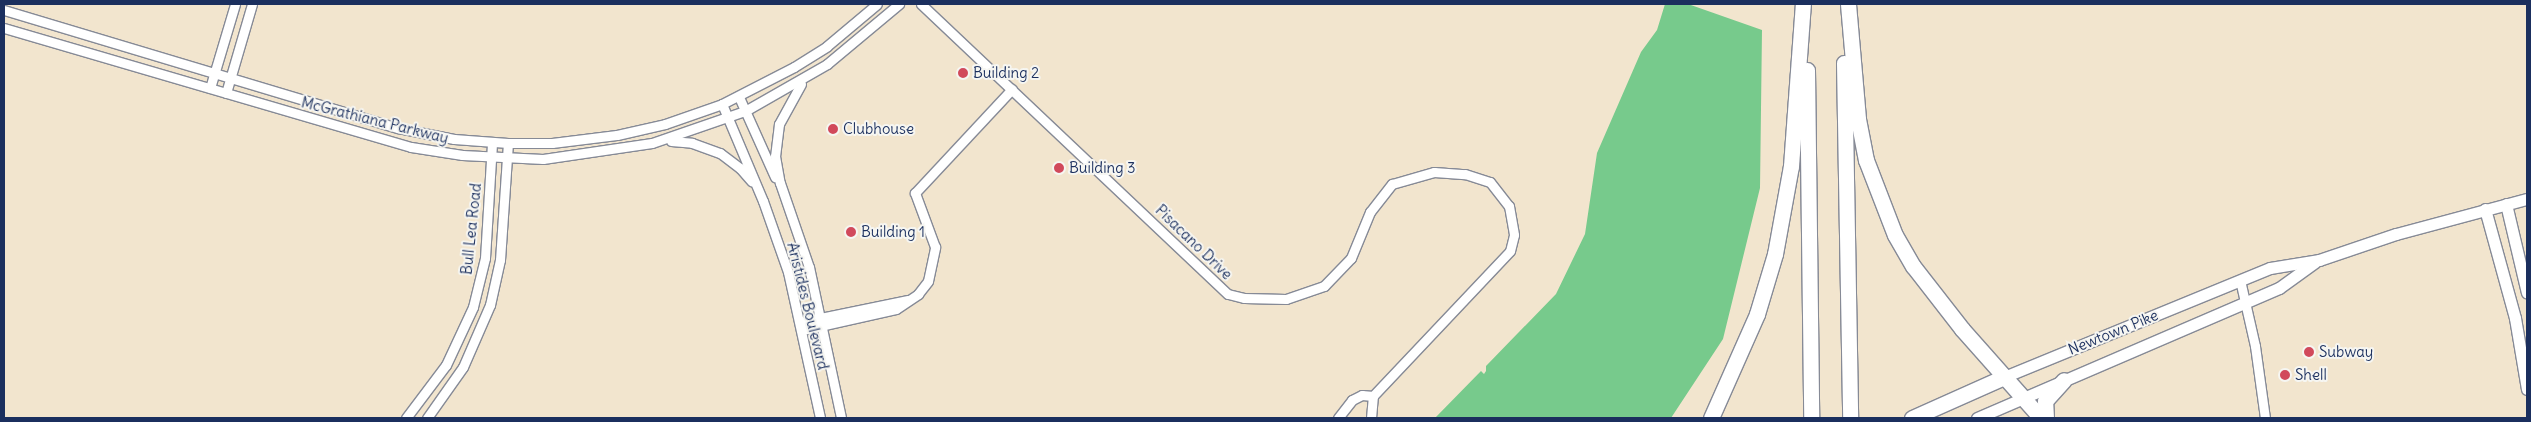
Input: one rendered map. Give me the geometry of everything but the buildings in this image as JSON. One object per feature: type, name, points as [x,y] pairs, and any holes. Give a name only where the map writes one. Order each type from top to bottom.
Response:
[{"type":"highway","points":[[1711,418],[1757,314],[1775,254],[1790,166],[1804,4]]},
{"type":"highway","points":[[1804,4],[1811,418]]},
{"type":"highway","points":[[1843,4],[1850,415]]},
{"type":"highway","points":[[1848,4],[1858,119],[1866,160],[1883,208],[1913,266],[2004,377],[2041,418]]},
{"type":"highway","name":"Newtown Pike","points":[[1912,418],[2004,377]]},
{"type":"highway","points":[[2046,418],[2045,400],[2064,380]]},
{"type":"main road","name":"Newtown Pike","points":[[2004,377],[2270,268],[2319,260],[2485,209],[2527,199]]},
{"type":"main road","points":[[2506,204],[2527,292]]},
{"type":"main road","points":[[2485,209],[2515,318],[2527,389]]},
{"type":"main road","name":"Newtown Pike","points":[[1977,418],[2279,288],[2319,260]]},
{"type":"street","points":[[210,88],[236,4]]},
{"type":"street","points":[[226,93],[252,4]]},
{"type":"street","name":"McGrathiana Parkway","points":[[4,10],[398,128],[492,143],[552,143],[617,135],[665,124],[739,97],[826,46],[876,4]]},
{"type":"street","name":"McGrathiana Parkway","points":[[4,28],[411,147],[491,158],[507,158],[584,155],[661,141],[728,118],[808,76],[851,46],[899,4]]},
{"type":"street","name":"Pisacano Drive","points":[[922,4],[1228,294],[1244,298],[1286,299],[1324,286],[1351,258],[1370,212],[1392,184],[1434,172],[1465,174],[1490,182],[1509,206],[1514,235],[1510,251],[1373,396]]},
{"type":"street","name":"Aristides Boulevard","points":[[808,76],[785,107],[775,141],[777,168],[809,267],[841,418]]},
{"type":"street","points":[[802,326],[896,309],[910,300],[928,281],[935,247],[915,193],[1012,89]]},
{"type":"street","name":"Aristides Boulevard","points":[[739,97],[792,216]]},
{"type":"street","name":"Aristides Boulevard","points":[[722,104],[763,201],[788,272],[802,326],[820,418]]},
{"type":"street","name":"Aristides Boulevard","points":[[661,141],[692,143],[720,153],[748,177],[763,201]]},
{"type":"street","name":"Bull Lea Road","points":[[406,418],[446,365],[473,306],[484,258],[492,143]]},
{"type":"street","name":"Bull Lea Road","points":[[427,418],[463,367],[490,305],[500,260],[508,143]]},
{"type":"street","points":[[2240,280],[2246,301],[2265,418]]},
{"type":"street","points":[[1342,416],[1352,400],[1362,395],[1373,396],[1371,418]]},
{"type":"green space","points":[[1665,4],[1688,4],[1762,30],[1760,188],[1723,339],[1671,418],[1435,418],[1481,371],[1484,374],[1486,366],[1556,294],[1585,234],[1597,153],[1641,52],[1657,30]]},
{"type":"place","name":"Building 2","points":[[963,73]]},
{"type":"place","name":"Clubhouse","points":[[833,129]]},
{"type":"place","name":"Building 3","points":[[1059,168]]},
{"type":"place","name":"Building 1","points":[[851,232]]},
{"type":"place","name":"Subway","points":[[2309,352]]},
{"type":"place","name":"Shell","points":[[2285,375]]}]
